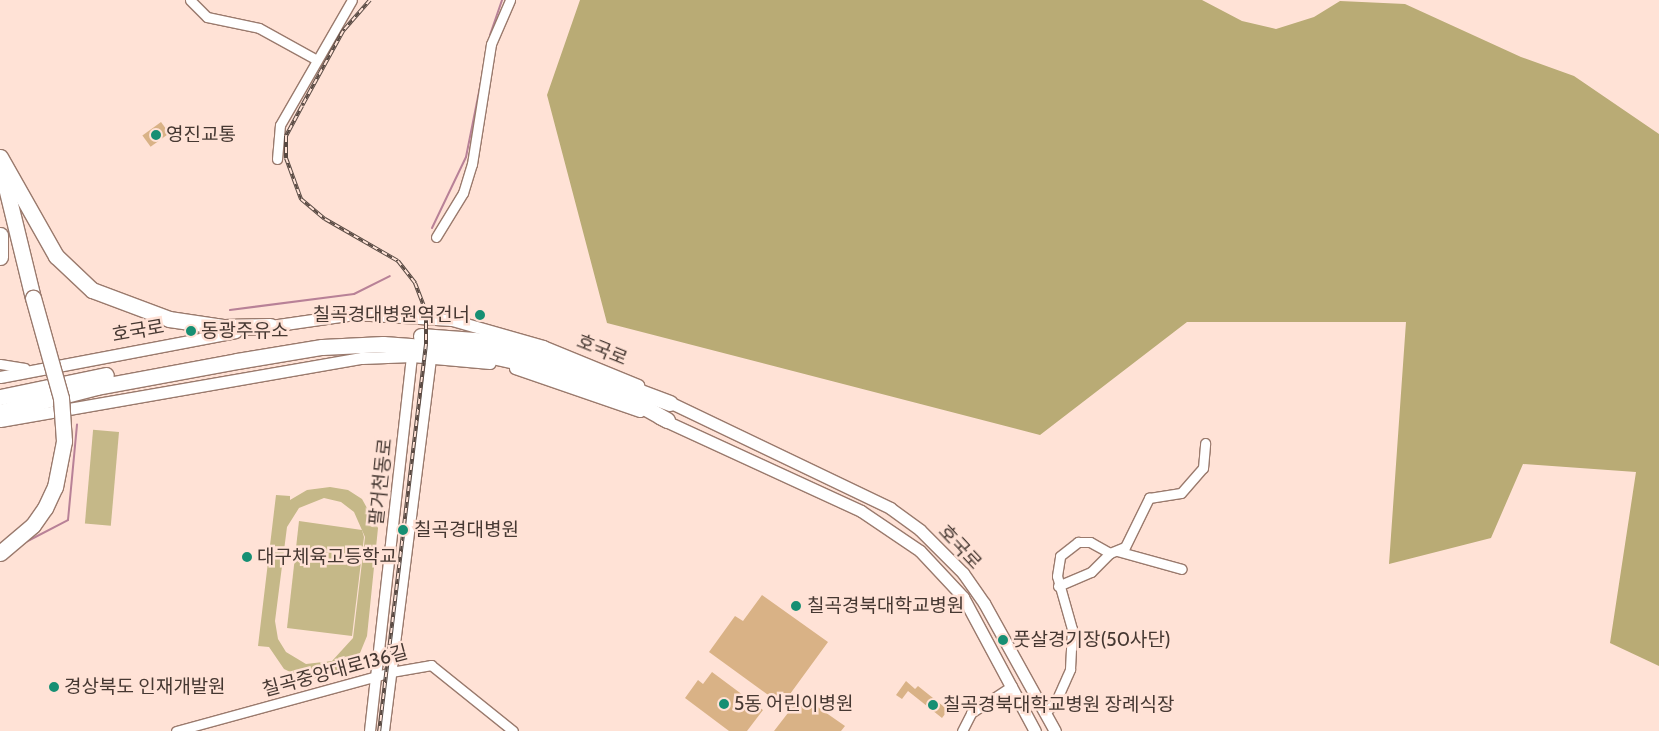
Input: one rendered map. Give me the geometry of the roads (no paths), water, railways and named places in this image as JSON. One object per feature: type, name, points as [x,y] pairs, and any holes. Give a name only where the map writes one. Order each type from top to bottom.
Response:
[{"type":"highway","points":[[0,157],[56,256],[92,290],[169,319],[224,327],[270,326]]},
{"type":"highway","points":[[0,164],[31,299],[57,400],[59,439],[53,472],[41,498],[26,520],[0,542]]},
{"type":"highway","points":[[0,198],[61,398],[64,441],[55,487],[45,508],[33,525],[0,553]]},
{"type":"highway","points":[[0,235],[0,257]]},
{"type":"highway","points":[[0,412],[44,393],[298,342],[410,335],[488,341],[534,352],[670,403]]},
{"type":"highway","points":[[0,397],[44,393],[291,352],[383,344],[465,350],[538,366],[626,397],[666,420]]},
{"type":"main road","name":"호국로","points":[[0,377],[40,367],[270,326],[354,314],[452,320],[543,346],[604,368],[670,403],[882,505],[920,530],[963,573],[984,603],[1055,731]]},
{"type":"main road","name":"호국로","points":[[0,421],[336,362],[412,356],[477,360],[514,368],[666,420],[890,527],[944,574],[963,597],[1035,731]]},
{"type":"street","points":[[190,0],[207,17],[259,28],[316,60]]},
{"type":"street","points":[[277,159],[280,124],[352,0]]},
{"type":"street","points":[[436,237],[463,193],[472,164],[491,44],[510,0]]},
{"type":"street","name":"팔거천동로","points":[[370,731],[412,356]]},
{"type":"street","name":"팔거천동로","points":[[384,731],[431,357]]},
{"type":"street","points":[[0,364],[18,369],[40,367]]},
{"type":"street","points":[[1058,586],[1091,572],[1113,552],[1125,547],[1145,501],[1181,493],[1198,476],[1203,468],[1205,443]]},
{"type":"street","points":[[1045,713],[1056,701],[1070,669],[1072,629],[1058,586],[1060,556],[1067,547],[1090,542],[1113,552],[1182,569]]},
{"type":"street","name":"칠곡중앙대로136길","points":[[176,731],[391,672],[431,665],[513,731]]},
{"type":"street","points":[[962,731],[971,713],[1012,686]]},
{"type":"waterway","points":[[490,35],[502,0]]},
{"type":"waterway","points":[[432,228],[466,157],[481,82]]},
{"type":"waterway","points":[[230,310],[354,294],[390,276]]},
{"type":"waterway","points":[[20,545],[68,520],[77,424]]},
{"type":"railway","points":[[370,0],[343,31],[286,136],[286,158],[301,199],[325,219],[398,261],[415,283],[426,312],[426,344],[379,731]]},
{"type":"place","name":"영진교통","points":[[156,135]]},
{"type":"place","name":"칠곡경대병원역건너","points":[[480,315]]},
{"type":"place","name":"동광주유소","points":[[191,331]]},
{"type":"place","name":"칠곡경대병원","points":[[403,530]]},
{"type":"place","name":"대구체육고등학교","points":[[247,557]]},
{"type":"place","name":"칠곡경북대학교병원","points":[[796,606]]},
{"type":"place","name":"풋살경기장(50사단)","points":[[1003,640]]},
{"type":"place","name":"경상북도 인재개발원","points":[[54,687]]},
{"type":"place","name":"5동 어린이병원","points":[[724,704]]},
{"type":"place","name":"칠곡경북대학교병원 장례식장","points":[[933,705]]}]
